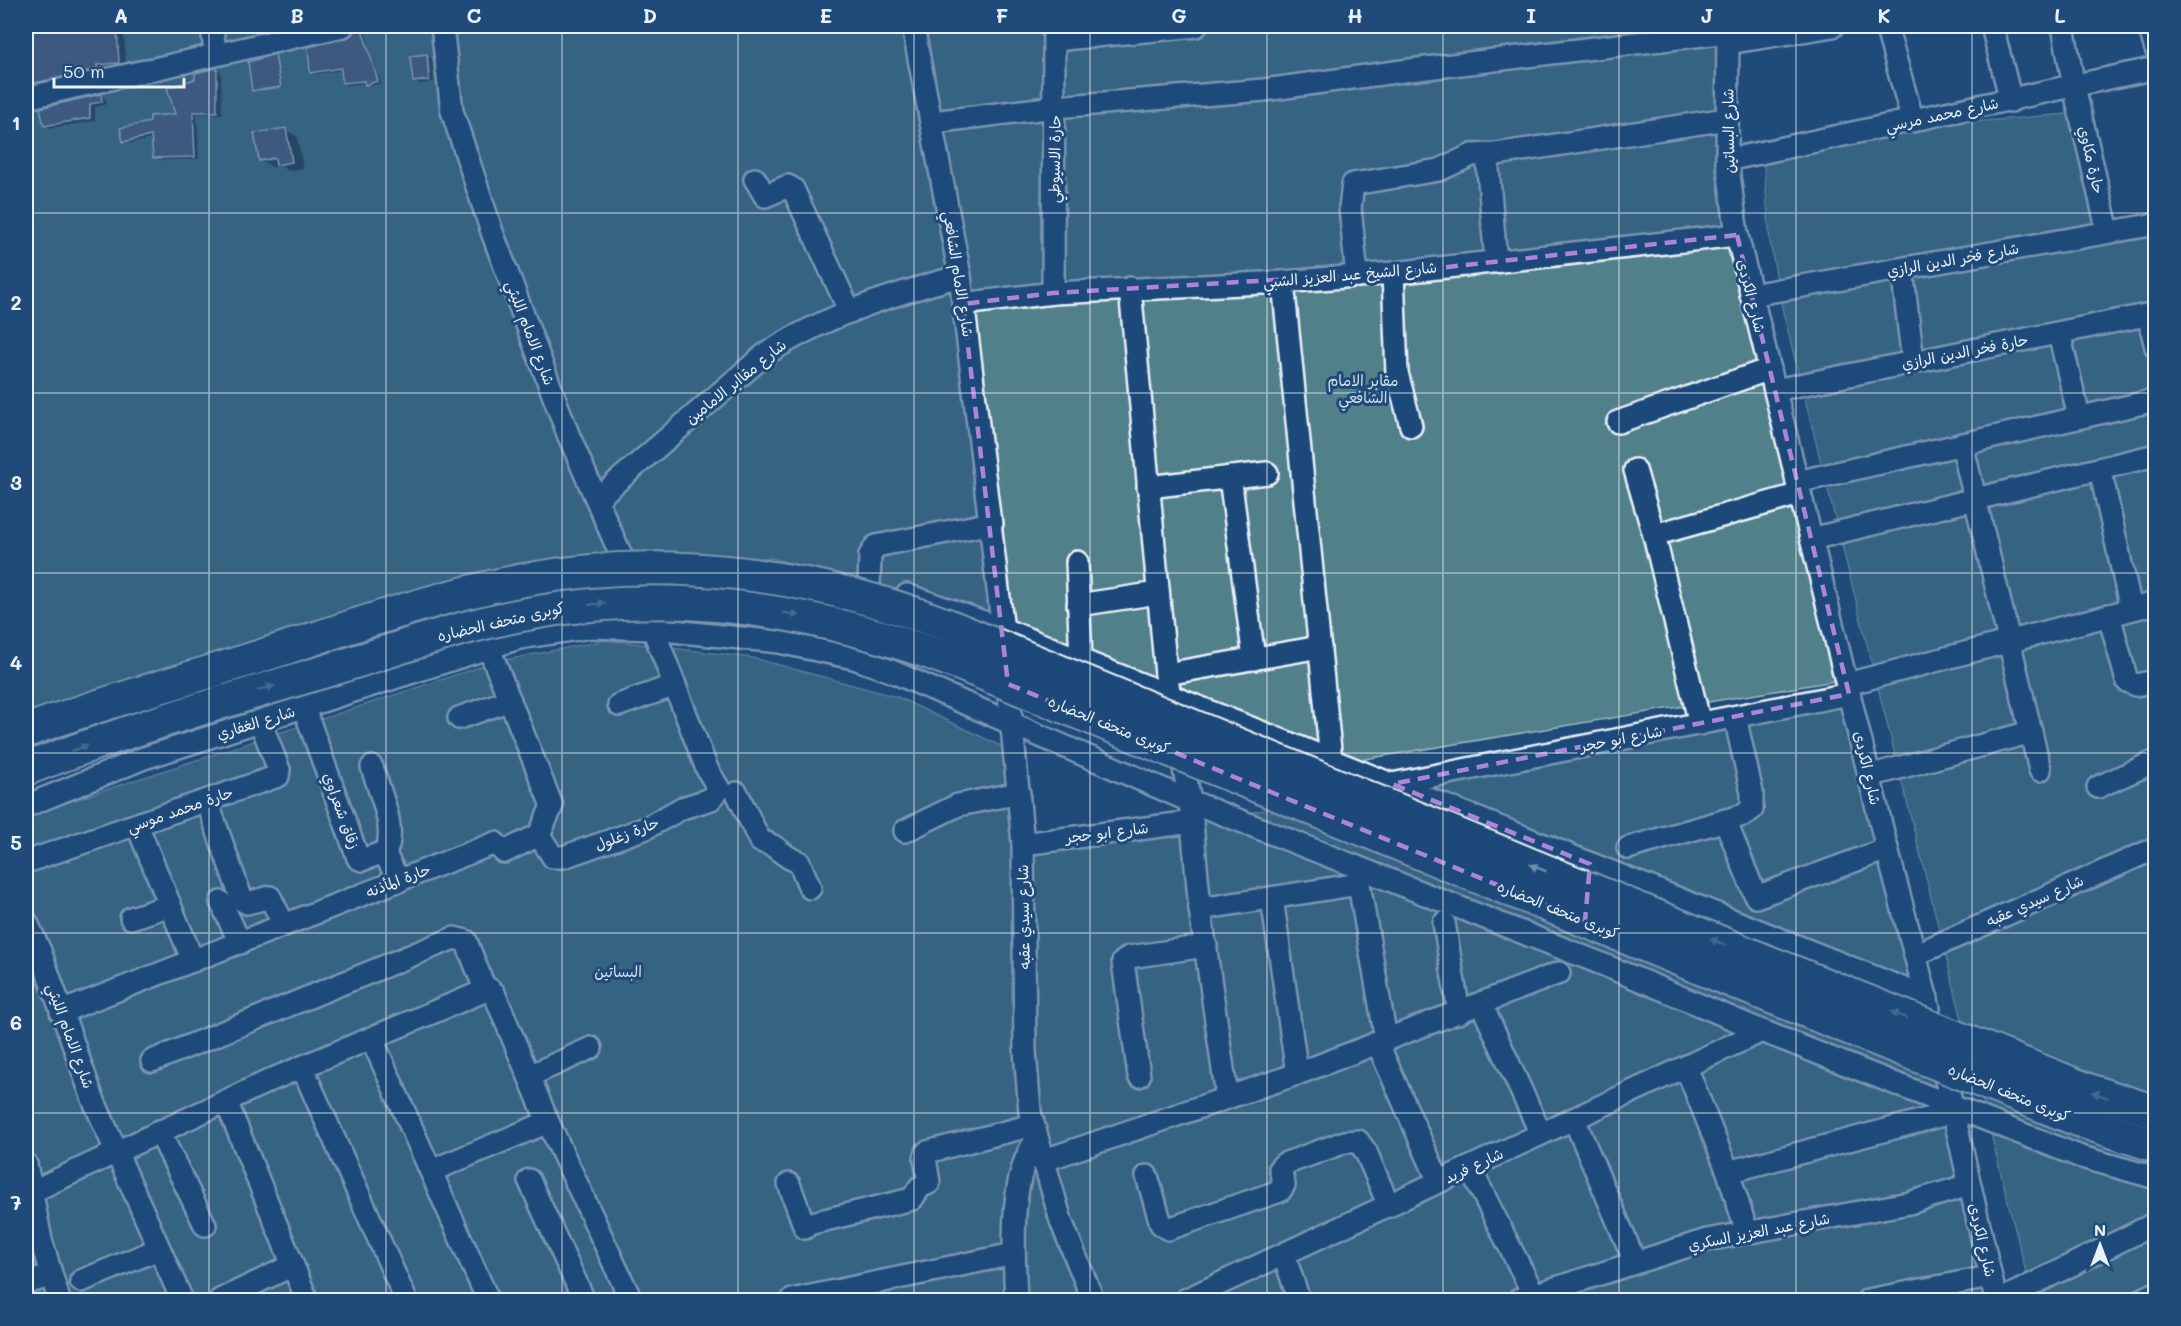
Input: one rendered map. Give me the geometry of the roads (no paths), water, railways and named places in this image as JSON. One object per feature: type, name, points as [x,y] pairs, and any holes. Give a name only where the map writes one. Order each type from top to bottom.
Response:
[{"type":"highway","name":"كوبرى متحف الحضاره","points":[[26,729],[362,624],[524,580],[601,570],[679,568],[797,581],[873,599],[947,625],[1762,960],[2091,1091],[2156,1112]]},
{"type":"highway","name":"كوبرى متحف الحضاره","points":[[26,769],[206,707],[438,636],[524,614],[576,606],[650,601],[690,602],[770,610],[846,626],[960,664],[1761,993],[2078,1120],[2156,1146]]},
{"type":"street","points":[[212,26],[215,53]]},
{"type":"street","points":[[26,98],[215,53],[343,26]]},
{"type":"street","name":"شارع الامام الليثي","points":[[442,26],[452,111],[492,232],[568,434],[598,498],[653,629]]},
{"type":"street","name":"شارع الامام الشافعي","points":[[913,26],[933,122],[960,276],[992,524]]},
{"type":"street","points":[[1054,33],[1184,26]]},
{"type":"street","points":[[933,122],[1055,107],[1264,90],[1410,70],[1728,33],[1833,26]]},
{"type":"street","points":[[1886,26],[1912,121]]},
{"type":"street","points":[[1992,26],[2011,101]]},
{"type":"street","name":"حارة مكاوي","points":[[2063,26],[2074,87],[2108,232]]},
{"type":"street","points":[[2149,26],[2156,49]]},
{"type":"street","name":"حارة الاسيوطي","points":[[1053,292],[1054,33]]},
{"type":"street","name":"شارع البساتين","points":[[1728,33],[1727,160],[1737,235]]},
{"type":"street","name":"شارع محمد مرسي","points":[[1727,160],[2011,101],[2156,68]]},
{"type":"street","points":[[1357,276],[1350,208],[1353,184],[1439,170],[1466,157],[1727,119]]},
{"type":"street","points":[[1496,154],[1489,160],[1488,168],[1496,262]]},
{"type":"street","points":[[755,179],[765,196],[788,186],[793,189],[850,312]]},
{"type":"street","name":"شارع فخر الدين الرازي","points":[[1751,295],[2156,224]]},
{"type":"street","name":"شارع الشيخ عبد العزيز الشبي","points":[[963,304],[1053,292],[1283,282],[1393,273],[1737,235]]},
{"type":"street","name":"شارع الكردى","points":[[1737,235],[1887,849],[1927,998],[1996,1300]]},
{"type":"street","points":[[1902,269],[1913,362]]},
{"type":"street","points":[[1393,273],[1397,373],[1411,426]]},
{"type":"street","name":"شارع مقاابر الامامين","points":[[598,498],[763,356],[790,339],[892,295],[960,276]]},
{"type":"street","points":[[1283,282],[1331,760]]},
{"type":"street","points":[[1130,288],[1166,674],[1190,801],[1200,909],[1227,1097]]},
{"type":"street","points":[[2152,314],[2156,347]]},
{"type":"street","name":"حارة فخر الدين الرازي","points":[[1775,390],[2152,314]]},
{"type":"street","points":[[2059,333],[2079,417]]},
{"type":"street","points":[[1618,422],[1770,369]]},
{"type":"street","points":[[1654,535],[1798,488],[1962,444],[2156,400]]},
{"type":"street","points":[[1962,444],[2040,770]]},
{"type":"street","points":[[1811,539],[2156,455]]},
{"type":"street","points":[[2100,469],[2131,609]]},
{"type":"street","points":[[1635,470],[1654,535],[1700,724]]},
{"type":"street","points":[[1148,487],[1268,473]]},
{"type":"street","points":[[1230,477],[1254,659]]},
{"type":"street","points":[[869,585],[870,555],[876,546],[992,524]]},
{"type":"street","name":"شارع سيدي عقبه","points":[[992,524],[1023,844],[1026,1071],[1035,1133],[1042,1161],[1061,1221],[1093,1300]]},
{"type":"street","points":[[26,729],[182,671],[438,591],[522,572],[625,562],[737,564],[826,576],[869,585],[956,611],[1003,629],[1927,998]]},
{"type":"street","points":[[1077,562],[1081,660]]},
{"type":"street","points":[[1078,605],[1158,593]]},
{"type":"street","name":"شارع ابو حجر","points":[[1392,784],[1735,717],[1848,689],[2009,640],[2156,603]]},
{"type":"street","points":[[2109,615],[2127,681],[2136,685],[2156,681]]},
{"type":"street","name":"شارع الغفاري","points":[[26,806],[144,758],[304,708],[488,646],[552,632],[591,627],[653,629],[780,642],[854,658],[1011,722],[1190,801],[1590,959],[1953,1109],[2081,1157],[2156,1178]]},
{"type":"street","points":[[653,629],[707,769],[736,790],[760,841],[775,845],[787,859],[799,862],[810,888]]},
{"type":"street","points":[[488,646],[552,806],[539,835]]},
{"type":"street","points":[[1166,674],[1320,647]]},
{"type":"street","points":[[619,705],[675,685]]},
{"type":"street","points":[[459,718],[510,700]]},
{"type":"street","name":"زقاق شعراوي","points":[[304,708],[358,858],[385,853]]},
{"type":"street","points":[[1628,848],[1744,815],[1752,809],[1752,793],[1735,717]]},
{"type":"street","name":"حارة محمد موسي","points":[[26,862],[278,776],[279,770],[260,721]]},
{"type":"street","points":[[1869,776],[2031,732]]},
{"type":"street","points":[[2098,787],[2156,761]]},
{"type":"street","points":[[372,767],[389,829],[389,845],[385,853],[399,881]]},
{"type":"street","name":"حارة زغلول","points":[[539,835],[553,857],[563,857],[656,824],[682,808],[736,790]]},
{"type":"street","points":[[905,831],[958,805],[1019,793]]},
{"type":"street","points":[[207,801],[242,900],[247,903],[270,897],[284,925]]},
{"type":"street","points":[[1725,820],[1756,897],[1887,849]]},
{"type":"street","name":"شارع ابو حجر","points":[[1023,844],[1192,822]]},
{"type":"street","points":[[137,825],[168,906],[193,961]]},
{"type":"street","name":"حارة المأذنه","points":[[61,1012],[495,843],[504,852],[539,835]]},
{"type":"street","name":"شارع سيدي عقبه","points":[[1915,955],[2156,848]]},
{"type":"street","points":[[1590,959],[1600,868]]},
{"type":"street","points":[[1200,909],[1359,884],[1381,1041],[1439,1182]]},
{"type":"street","points":[[1272,898],[1297,1074]]},
{"type":"street","points":[[221,902],[240,943]]},
{"type":"street","points":[[131,918],[168,906]]},
{"type":"street","name":"شارع الامام الليثي","points":[[26,921],[40,951],[115,1151],[182,1300]]},
{"type":"street","points":[[1444,922],[1459,1013]]},
{"type":"street","points":[[152,1061],[454,938],[466,941],[485,989],[494,993],[548,1122],[631,1300]]},
{"type":"street","points":[[1139,1076],[1122,966],[1125,959],[1206,946]]},
{"type":"street","points":[[1042,1161],[1297,1074],[1559,973]]},
{"type":"street","points":[[31,1192],[115,1151],[302,1067],[485,989]]},
{"type":"street","points":[[1481,1003],[1541,1134]]},
{"type":"street","name":"شارع فريد","points":[[1185,1300],[1762,1031]]},
{"type":"street","points":[[372,1039],[488,1300]]},
{"type":"street","points":[[529,1076],[591,1048]]},
{"type":"street","points":[[1686,1066],[1728,1172],[1748,1232]]},
{"type":"street","points":[[302,1067],[406,1300]]},
{"type":"street","points":[[226,1101],[291,1266],[307,1300]]},
{"type":"street","points":[[1728,1172],[1953,1109]]},
{"type":"street","points":[[1574,1119],[1635,1262]]},
{"type":"street","points":[[431,1171],[548,1122]]},
{"type":"street","points":[[159,1131],[205,1225]]},
{"type":"street","points":[[789,1184],[804,1226],[912,1198],[920,1187],[929,1183],[927,1152],[1035,1133]]},
{"type":"street","points":[[1016,1300],[1014,1254],[1019,1178],[1035,1133]]},
{"type":"street","points":[[1147,1176],[1161,1224],[1168,1229],[1280,1191],[1284,1185],[1280,1168],[1284,1164],[1345,1142],[1358,1141],[1366,1152],[1389,1206]]},
{"type":"street","points":[[26,1164],[51,1276],[59,1300]]},
{"type":"street","points":[[1470,1168],[1526,1298]]},
{"type":"street","points":[[530,1180],[584,1300]]},
{"type":"street","name":"شارع عبد العزيز السكري","points":[[1526,1298],[1707,1240],[1909,1203],[1969,1185]]},
{"type":"street","points":[[2001,1300],[2156,1223]]},
{"type":"street","points":[[81,1281],[159,1249]]},
{"type":"street","points":[[792,1300],[1014,1254]]},
{"type":"street","points":[[1284,1255],[1299,1300]]},
{"type":"street","points":[[220,1300],[291,1266]]},
{"type":"street","points":[[26,1283],[51,1276]]},
{"type":"street","points":[[1868,1300],[1990,1277]]},
{"type":"street","points":[[2141,1300],[2156,1293]]},
{"type":"park label","name":"مقابر الامام الشافعي","points":[[1363,390]]},
{"type":"park label","name":"البساتين","points":[[618,972]]}]
